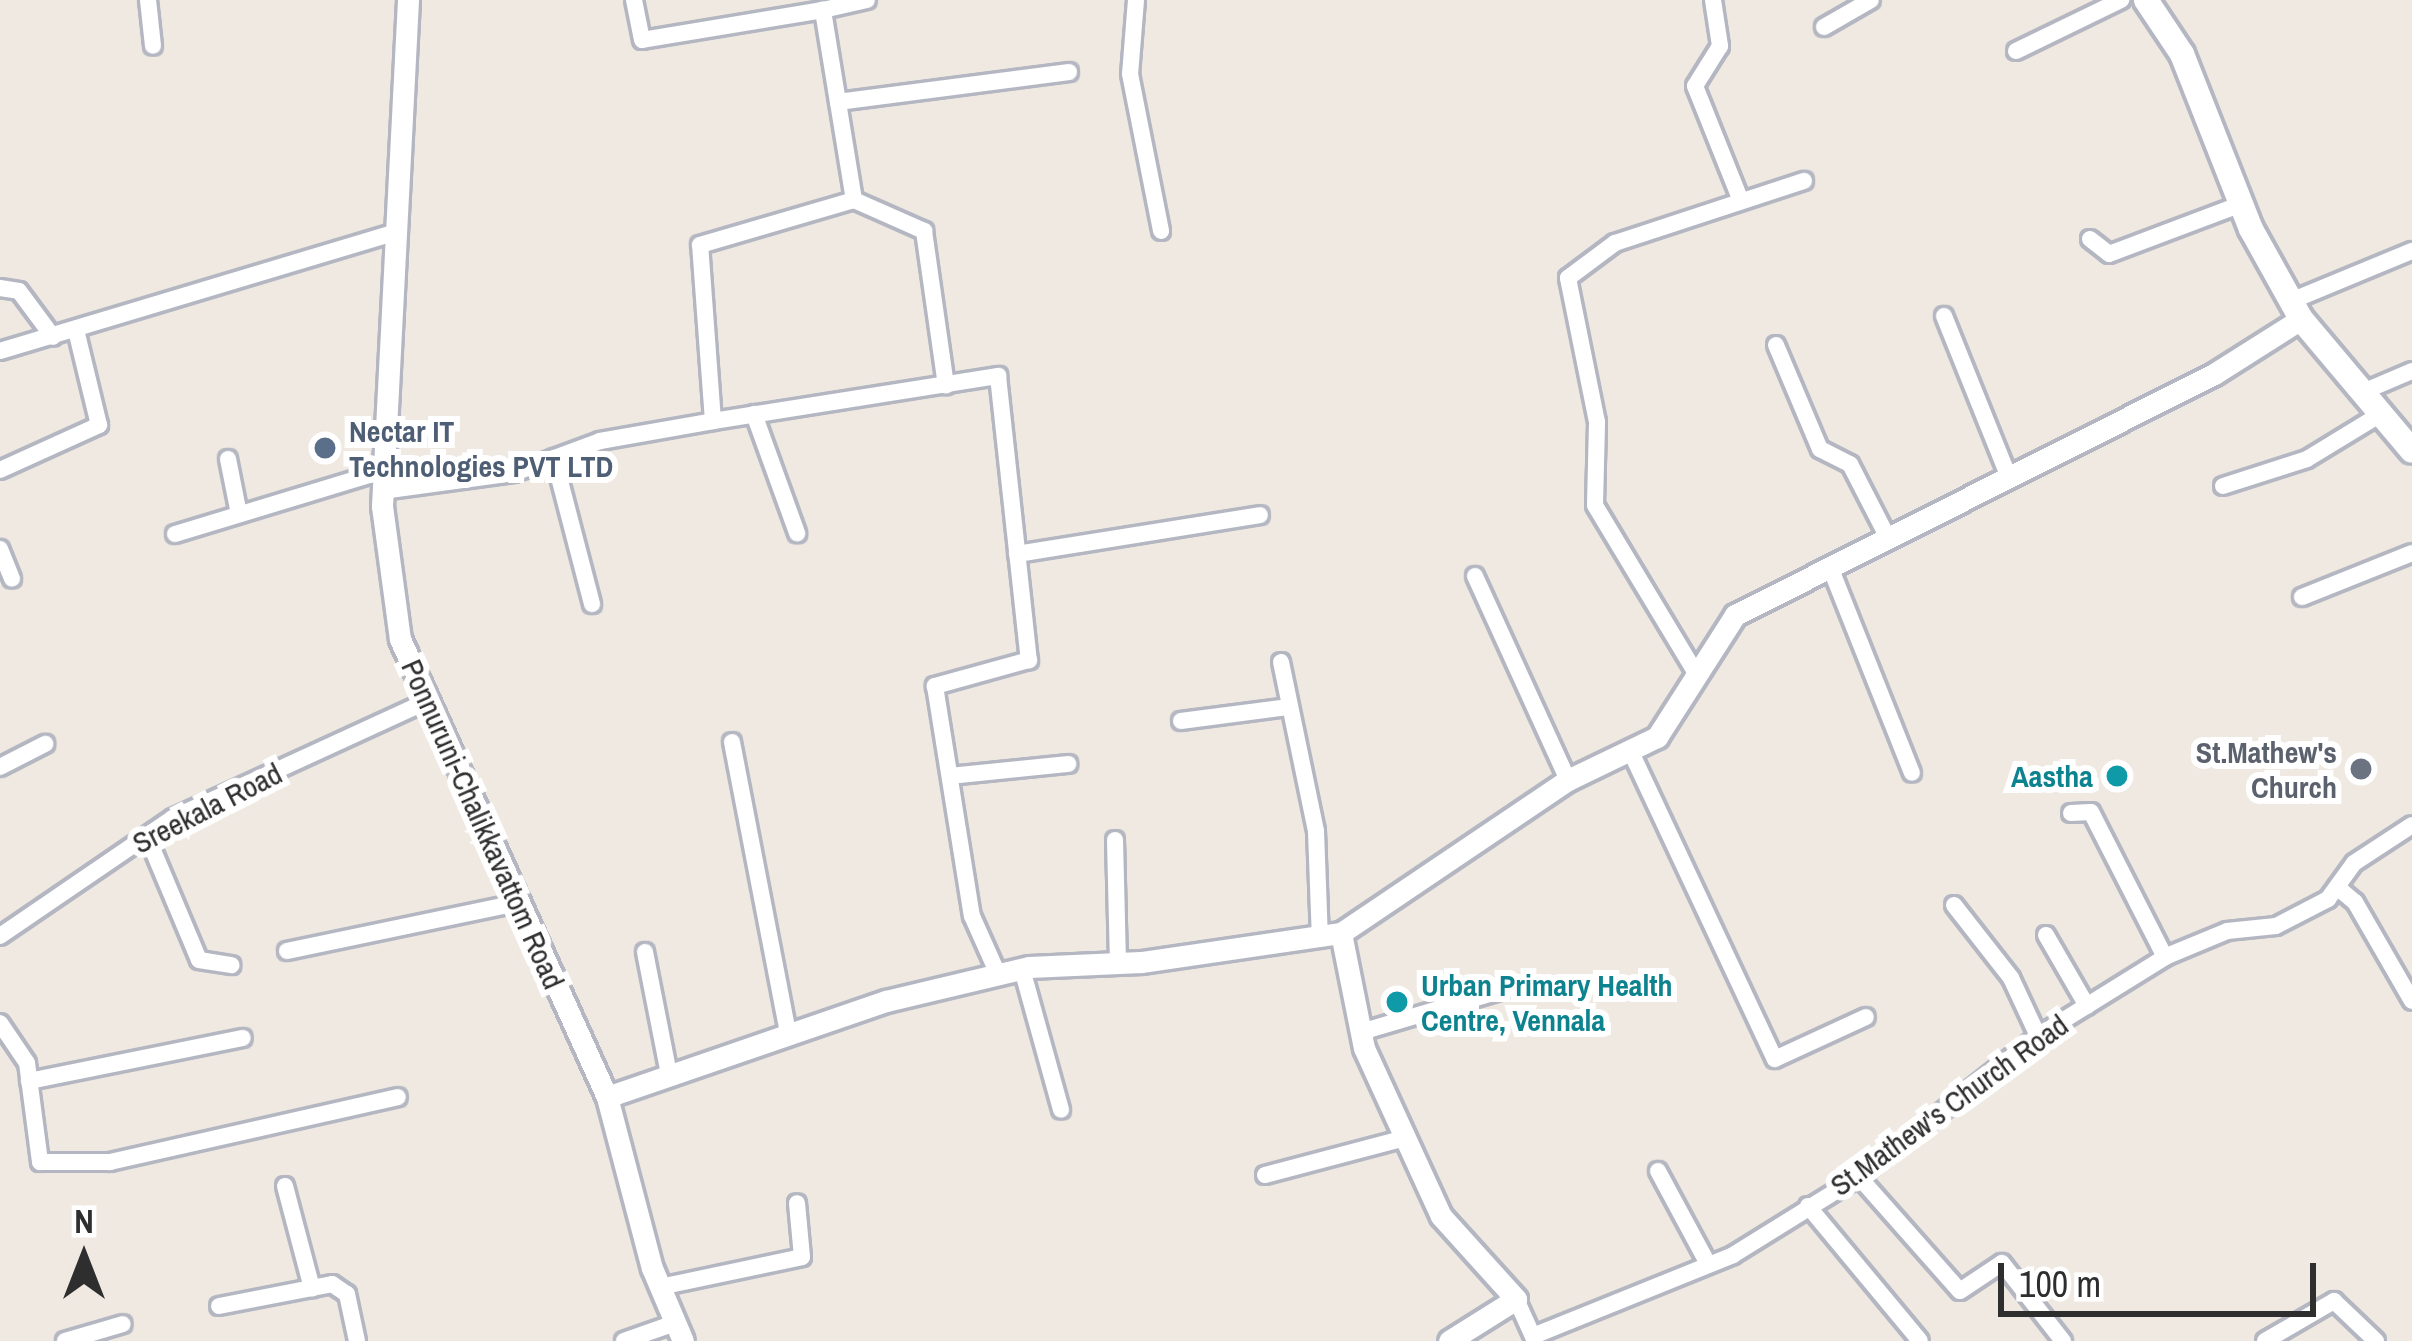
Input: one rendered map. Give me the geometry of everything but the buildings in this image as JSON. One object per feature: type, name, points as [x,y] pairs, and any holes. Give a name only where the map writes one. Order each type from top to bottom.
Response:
[{"type":"main road","points":[[2146,0],[2182,54],[2241,204],[2296,310],[2412,451]]},
{"type":"street","points":[[148,0],[153,46]]},
{"type":"street","name":"Ponnuruni-Chalikkavattom Road","points":[[407,0],[391,234],[382,481],[400,639],[607,1096],[660,1287],[680,1332]]},
{"type":"street","points":[[634,0],[642,40],[867,0]]},
{"type":"street","points":[[1136,0],[1130,74],[1161,231]]},
{"type":"street","points":[[1713,0],[1720,46],[1695,86],[1741,201]]},
{"type":"street","points":[[1824,27],[1870,0]]},
{"type":"street","points":[[2017,51],[2121,0]]},
{"type":"street","points":[[823,10],[854,200]]},
{"type":"street","points":[[838,102],[1069,73]]},
{"type":"street","points":[[1696,675],[1595,505],[1597,422],[1568,278],[1602,249],[1804,182]]},
{"type":"street","points":[[712,421],[700,245],[854,200],[924,231],[946,385]]},
{"type":"street","points":[[2090,239],[2109,254],[2241,204]]},
{"type":"street","points":[[0,351],[391,234]]},
{"type":"street","points":[[607,1096],[788,1033],[998,974],[1331,936],[1568,780],[1657,737],[1735,614],[1832,572],[2008,475],[2214,374],[2296,310],[2412,251]]},
{"type":"street","points":[[0,289],[19,291],[53,337]]},
{"type":"street","points":[[1944,316],[2008,475]]},
{"type":"street","points":[[0,470],[99,425],[76,330]]},
{"type":"street","points":[[1776,345],[1820,449],[1850,464],[1889,540]]},
{"type":"street","points":[[2365,391],[2412,371]]},
{"type":"street","points":[[175,534],[238,514],[382,481],[554,458],[712,421],[998,376],[1029,660],[935,686],[972,916],[998,974]]},
{"type":"street","points":[[2223,486],[2307,459],[2384,412]]},
{"type":"street","points":[[754,414],[797,533]]},
{"type":"street","points":[[554,458],[592,604]]},
{"type":"street","points":[[228,459],[238,514]]},
{"type":"street","points":[[1017,554],[1260,515]]},
{"type":"street","points":[[0,549],[12,579]]},
{"type":"street","points":[[2302,596],[2412,553]]},
{"type":"street","points":[[1832,572],[1912,773]]},
{"type":"street","points":[[1475,576],[1568,780]]},
{"type":"street","points":[[1281,662],[1331,936],[1360,1032],[1442,1216],[1516,1299],[1534,1339]]},
{"type":"street","name":"Sreekala Road","points":[[0,936],[147,836],[427,701]]},
{"type":"street","points":[[1181,722],[1289,707]]},
{"type":"street","points":[[733,742],[788,1033]]},
{"type":"street","points":[[0,767],[44,744]]},
{"type":"street","points":[[1630,750],[1775,1059],[1866,1017]]},
{"type":"street","points":[[950,776],[1068,764]]},
{"type":"street","points":[[2071,813],[2091,812],[2165,957]]},
{"type":"street","name":"St.Mathew's Church Road","points":[[1534,1339],[1708,1264],[1859,1177],[2038,1036],[2165,957],[2227,931],[2276,926],[2337,887],[2354,863],[2412,825]]},
{"type":"street","points":[[147,836],[200,961],[232,965]]},
{"type":"street","points":[[1114,840],[1118,963]]},
{"type":"street","points":[[2337,887],[2355,902],[2412,1001]]},
{"type":"street","points":[[287,951],[518,903]]},
{"type":"street","points":[[1954,905],[2011,979],[2038,1036]]},
{"type":"street","points":[[2046,935],[2087,1006]]},
{"type":"street","points":[[645,952],[669,1074]]},
{"type":"street","points":[[1022,969],[1061,1110]]},
{"type":"street","points":[[1360,1032],[1516,986]]},
{"type":"street","points":[[0,1023],[29,1082],[40,1162],[110,1162],[398,1097]]},
{"type":"street","points":[[29,1082],[243,1038]]},
{"type":"street","points":[[1265,1175],[1405,1138]]},
{"type":"street","points":[[1658,1171],[1708,1264]]},
{"type":"street","points":[[1859,1177],[1960,1291],[2002,1263],[2063,1341]]},
{"type":"street","points":[[285,1186],[312,1288]]},
{"type":"street","points":[[660,1287],[802,1257],[797,1203]]},
{"type":"street","points":[[1808,1206],[1920,1341]]},
{"type":"street","points":[[219,1306],[312,1288],[343,1287],[357,1341]]},
{"type":"street","points":[[1449,1341],[1516,1299]]},
{"type":"street","points":[[2265,1341],[2334,1301],[2376,1341]]},
{"type":"street","points":[[65,1341],[123,1324]]},
{"type":"street","points":[[624,1341],[680,1332]]},
{"type":"place","name":"Nectar IT Technologies PVT LTD","points":[[325,448]]},
{"type":"place","name":"St.Mathew's Church","points":[[2361,769]]},
{"type":"place","name":"Aastha","points":[[2117,776]]},
{"type":"place","name":"Urban Primary Health Centre, Vennala","points":[[1397,1002]]}]
